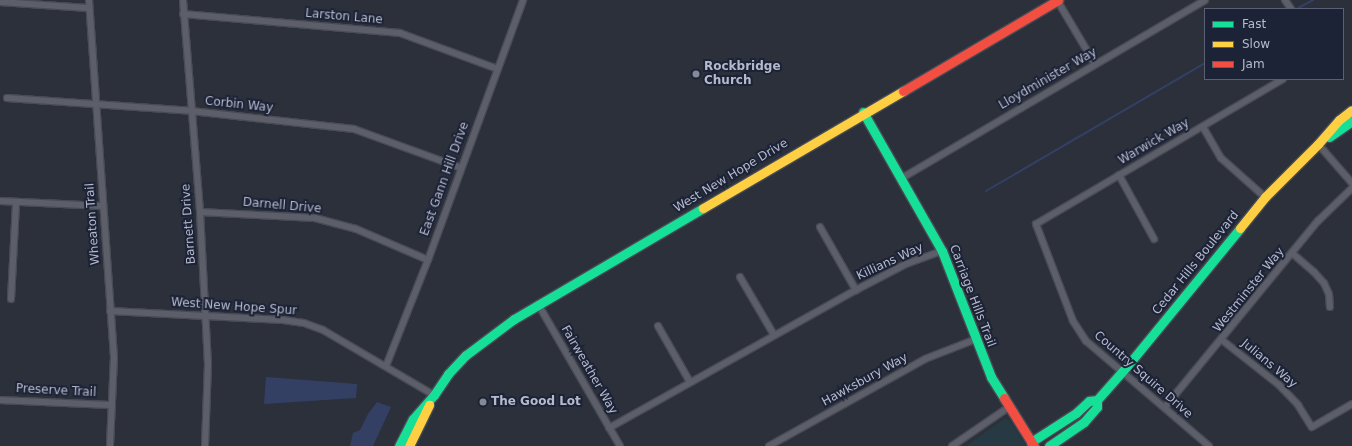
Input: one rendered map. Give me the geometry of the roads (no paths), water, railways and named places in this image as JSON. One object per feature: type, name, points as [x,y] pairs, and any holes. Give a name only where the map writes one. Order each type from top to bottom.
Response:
[{"type":"street","name":"Wheaton Trail","points":[[89,0],[88,8],[114,357],[110,446]]},
{"type":"street","name":"Barnett Drive","points":[[183,0],[200,212],[206,316],[208,364],[205,446]]},
{"type":"street","name":"East Gann Hill Drive","points":[[386,366],[428,260],[523,0]]},
{"type":"street","points":[[1057,0],[1095,64]]},
{"type":"street","name":"West New Hope Drive","points":[[399,446],[413,419],[434,395],[448,374],[466,355],[514,319],[863,112],[1057,0]]},
{"type":"street","name":"Lloydminister Way","points":[[902,178],[1205,0]]},
{"type":"street","points":[[0,2],[88,8]]},
{"type":"street","name":"Larston Lane","points":[[183,14],[400,33],[418,38],[498,69]]},
{"type":"street","name":"Warwick Way","points":[[1036,224],[1281,80]]},
{"type":"street","name":"Corbin Way","points":[[7,98],[191,111],[354,129],[461,168]]},
{"type":"street","name":"Cedar Hills Boulevard","points":[[1033,444],[1090,401],[1097,400],[1122,373],[1265,197],[1318,144],[1339,120],[1352,110]]},
{"type":"street","name":"Carriage Hills Trail","points":[[863,112],[942,250],[991,377],[1033,444]]},
{"type":"street","name":"Cedar Hills Boulevard","points":[[1318,144],[1352,121]]},
{"type":"street","points":[[1203,127],[1221,158],[1265,197]]},
{"type":"street","points":[[1318,144],[1352,183]]},
{"type":"street","points":[[1119,175],[1154,239]]},
{"type":"street","name":"Westminster Way","points":[[1166,408],[1318,221],[1352,188]]},
{"type":"street","points":[[0,201],[103,206]]},
{"type":"street","points":[[12,299],[16,202]]},
{"type":"street","name":"Darnell Drive","points":[[200,212],[315,218],[356,229],[428,260]]},
{"type":"street","name":"Country Squire Drive","points":[[1036,224],[1073,321],[1086,341],[1209,446]]},
{"type":"street","points":[[820,228],[856,290]]},
{"type":"street","name":"Killians Way","points":[[609,428],[848,294],[906,264],[942,250]]},
{"type":"street","points":[[1292,253],[1324,283],[1329,294],[1330,307]]},
{"type":"street","points":[[740,277],[774,335]]},
{"type":"street","name":"Fairweather Way","points":[[538,304],[620,446]]},
{"type":"street","name":"West New Hope Spur","points":[[110,311],[283,320],[304,323],[323,330],[434,395]]},
{"type":"street","points":[[658,326],[690,382]]},
{"type":"street","name":"Hawksbury Way","points":[[769,446],[924,359],[976,339]]},
{"type":"street","name":"Julians Way","points":[[1222,340],[1279,385],[1298,405],[1312,427],[1352,404]]},
{"type":"street","name":"West New Hope Drive","points":[[409,446],[434,395]]},
{"type":"street","name":"Preserve Trail","points":[[0,400],[112,405]]},
{"type":"street","name":"Cedar Hills Boulevard","points":[[1049,446],[1084,422],[1097,407],[1097,400]]},
{"type":"street","points":[[952,446],[1009,407]]},
{"type":"water","points":[[266,377],[357,384],[356,398],[264,404]]},
{"type":"water","points":[[377,402],[391,407],[373,446],[350,446],[353,433],[360,430],[368,414]]},
{"type":"waterway","points":[[1298,8],[1313,0]]},
{"type":"waterway","points":[[986,191],[1204,64]]},
{"type":"place","name":"Rockbridge Church","points":[[696,74]]},
{"type":"place","name":"The Good Lot","points":[[483,402]]}]
